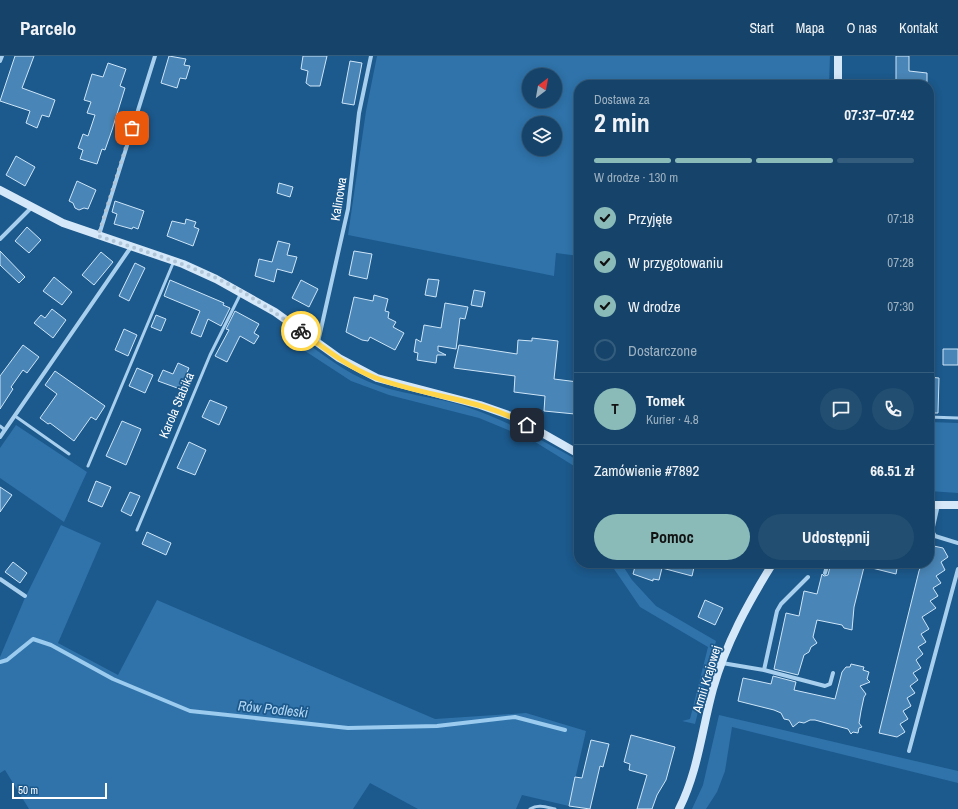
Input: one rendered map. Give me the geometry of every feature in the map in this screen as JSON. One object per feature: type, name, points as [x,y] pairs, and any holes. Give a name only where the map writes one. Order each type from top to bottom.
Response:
[{"type":"street","points":[[0,61],[2,56]]},
{"type":"street","points":[[98,236],[155,56]]},
{"type":"street","name":"Kalinowa","points":[[318,343],[348,209],[359,113],[371,56]]},
{"type":"street","points":[[838,56],[838,80]]},
{"type":"street","points":[[0,190],[31,208],[63,223],[174,261],[216,279],[242,292],[274,312],[345,362],[377,378],[480,405],[514,417],[574,451]]},
{"type":"street","points":[[0,239],[31,208]]},
{"type":"street","points":[[0,438],[131,247]]},
{"type":"street","points":[[934,504],[958,505]]},
{"type":"street","points":[[934,521],[938,504]]},
{"type":"street","points":[[934,534],[935,536],[958,543]]},
{"type":"street","name":"Armii Krajowej","points":[[679,809],[692,778],[721,663],[741,617],[770,568]]},
{"type":"street","points":[[825,573],[826,568]]},
{"type":"street","points":[[909,751],[958,569]]},
{"type":"street","points":[[764,670],[777,611],[781,604],[808,576]]},
{"type":"street","points":[[0,579],[25,596]]},
{"type":"street","points":[[721,663],[764,670],[825,686],[830,684],[833,673]]},
{"type":"lane","points":[[88,466],[174,261]]},
{"type":"lane","name":"Karola Stabika","points":[[137,530],[210,355],[242,292]]},
{"type":"lane","points":[[15,416],[69,454]]},
{"type":"lane","points":[[934,417],[958,418]]},
{"type":"lane","points":[[0,426],[5,430]]},
{"type":"lane","points":[[530,809],[534,806],[555,809]]},
{"type":"shaded area","points":[[377,56],[830,56],[829,80],[574,80],[574,255],[556,253],[554,276],[348,235],[366,111]]},
{"type":"shaded area","points":[[308,344],[344,369],[379,386],[455,403],[482,412],[538,438],[574,458],[574,466],[532,440],[479,418],[389,395],[351,381],[305,351]]},
{"type":"shaded area","points":[[934,422],[958,423],[958,493],[934,491]]},
{"type":"shaded area","points":[[16,425],[87,472],[64,522],[0,478],[0,448]]},
{"type":"shaded area","points":[[61,525],[101,543],[58,643],[118,675],[157,600],[435,719],[526,713],[586,731],[569,806],[522,795],[516,809],[418,809],[370,783],[353,809],[29,809],[5,770],[0,773],[0,657],[24,600]]},
{"type":"shaded area","points":[[613,568],[624,568],[632,580],[656,606],[716,641],[695,724],[682,721],[690,719],[708,647],[640,607]]},
{"type":"shaded area","points":[[719,715],[958,771],[958,783],[732,727],[725,771],[717,792],[706,809],[692,809],[703,785]]},
{"type":"building","points":[[15,56],[34,56],[22,88],[55,100],[49,117],[42,115],[37,128],[26,123],[30,111],[0,101]]},
{"type":"building","points":[[169,56],[186,59],[184,65],[190,66],[186,79],[180,78],[177,88],[161,83]]},
{"type":"building","points":[[303,56],[327,56],[320,86],[310,86],[306,83],[308,71],[301,69]]},
{"type":"building","points":[[896,56],[909,56],[909,71],[927,73],[927,80],[896,80]]},
{"type":"building","points":[[350,61],[362,63],[354,105],[342,103]]},
{"type":"building","points":[[108,63],[126,69],[120,86],[125,88],[105,150],[102,149],[97,164],[80,159],[83,150],[78,148],[83,134],[88,136],[95,115],[87,113],[91,102],[84,100],[92,74],[103,77]]},
{"type":"building","points":[[16,156],[35,167],[25,186],[6,175]]},
{"type":"building","points":[[77,181],[96,190],[88,209],[84,208],[79,210],[69,201]]},
{"type":"building","points":[[279,183],[293,187],[290,197],[277,193]]},
{"type":"building","points":[[115,201],[144,211],[138,229],[133,227],[132,229],[114,224],[117,214],[112,212]]},
{"type":"building","points":[[186,219],[196,222],[194,227],[199,229],[193,246],[167,236],[172,221],[185,224]]},
{"type":"building","points":[[27,227],[41,240],[29,253],[15,241]]},
{"type":"building","points":[[278,241],[290,244],[287,255],[297,257],[292,273],[277,269],[274,282],[255,276],[259,259],[272,262]]},
{"type":"building","points":[[0,251],[25,277],[19,283],[0,265]]},
{"type":"building","points":[[354,251],[372,254],[367,279],[349,275]]},
{"type":"building","points":[[101,252],[113,262],[94,285],[82,275]]},
{"type":"building","points":[[135,263],[145,268],[129,301],[119,296]]},
{"type":"building","points":[[54,277],[72,292],[62,305],[43,291]]},
{"type":"building","points":[[428,279],[439,280],[436,297],[425,295]]},
{"type":"building","points":[[170,280],[224,303],[223,305],[230,308],[221,326],[208,319],[201,337],[191,333],[200,311],[164,296]]},
{"type":"building","points":[[301,280],[318,289],[309,307],[292,298]]},
{"type":"building","points":[[474,290],[485,292],[482,307],[471,305]]},
{"type":"building","points":[[374,295],[388,299],[385,311],[389,312],[388,318],[396,322],[393,327],[404,333],[395,350],[370,337],[368,341],[362,340],[346,332],[354,297],[373,301]]},
{"type":"building","points":[[445,303],[468,307],[465,319],[460,318],[456,349],[438,346],[438,351],[446,355],[437,355],[436,363],[417,360],[418,353],[414,352],[416,339],[421,342],[424,325],[441,328]]},
{"type":"building","points":[[52,309],[66,320],[53,338],[34,323],[41,315],[45,318]]},
{"type":"building","points":[[235,311],[259,324],[254,333],[259,336],[254,344],[240,336],[227,362],[215,356],[229,330],[226,329]]},
{"type":"building","points":[[156,315],[166,319],[161,331],[151,327]]},
{"type":"building","points":[[124,329],[137,335],[128,356],[115,350]]},
{"type":"building","points":[[532,338],[558,341],[554,379],[574,382],[574,414],[544,411],[545,396],[514,392],[515,376],[454,368],[459,345],[517,354],[518,340],[532,341]]},
{"type":"building","points":[[23,345],[39,357],[27,373],[23,370],[11,387],[13,389],[0,409],[0,376]]},
{"type":"building","points":[[943,349],[958,349],[958,365],[943,365]]},
{"type":"building","points":[[178,363],[189,368],[180,389],[158,381],[163,370],[173,374]]},
{"type":"building","points":[[137,368],[153,375],[145,393],[129,386]]},
{"type":"building","points":[[55,371],[105,406],[96,420],[91,417],[74,441],[50,423],[48,424],[40,418],[57,394],[45,385]]},
{"type":"building","points":[[934,378],[939,378],[938,413],[934,413]]},
{"type":"building","points":[[210,400],[227,407],[219,425],[202,417]]},
{"type":"building","points":[[122,421],[141,429],[126,465],[106,456]]},
{"type":"building","points":[[189,442],[206,450],[195,475],[177,468]]},
{"type":"building","points":[[96,481],[111,487],[102,507],[88,501]]},
{"type":"building","points":[[0,487],[12,495],[0,512]]},
{"type":"building","points":[[130,492],[140,496],[131,516],[121,511]]},
{"type":"building","points":[[147,532],[171,543],[166,555],[142,544]]},
{"type":"building","points":[[934,546],[943,548],[948,557],[941,562],[945,570],[936,576],[941,583],[933,588],[938,596],[930,601],[936,608],[922,617],[929,629],[921,634],[926,642],[918,647],[923,654],[916,660],[921,668],[913,673],[918,680],[910,686],[915,693],[907,698],[911,706],[903,711],[908,719],[900,724],[905,732],[897,737],[879,733],[920,568],[934,568]]},
{"type":"building","points":[[13,562],[27,573],[20,583],[5,572]]},
{"type":"building","points":[[635,568],[662,568],[659,580],[653,579],[653,581],[633,574]]},
{"type":"building","points":[[662,568],[694,568],[692,576]]},
{"type":"building","points":[[830,568],[864,568],[854,607],[852,630],[844,628],[842,625],[817,620],[813,637],[817,643],[804,655],[798,675],[774,669],[786,613],[799,616],[804,591],[817,594],[822,574],[824,576],[828,575]]},
{"type":"building","points":[[872,568],[897,568],[896,574]]},
{"type":"building","points":[[705,600],[723,608],[715,625],[698,617]]},
{"type":"building","points":[[851,664],[864,667],[863,670],[869,672],[867,679],[870,682],[860,686],[866,694],[864,697],[859,723],[862,727],[859,728],[858,733],[853,732],[851,734],[848,729],[815,720],[810,720],[804,723],[799,722],[793,727],[789,720],[784,719],[781,713],[738,701],[743,678],[771,684],[773,676],[796,682],[794,690],[835,699],[842,672],[846,667],[850,667]]},
{"type":"building","points":[[631,735],[675,747],[666,780],[657,795],[652,809],[637,809],[647,775],[629,770],[630,764],[624,762]]},
{"type":"building","points":[[591,740],[609,744],[603,767],[600,766],[590,809],[569,806],[575,777],[582,778]]},
{"type":"waterway","name":"Rów Podleski","points":[[0,662],[7,660],[33,639],[51,645],[113,679],[190,711],[348,728],[437,726],[515,717],[565,730]]},
{"type":"way so far","points":[[132,128],[98,236],[183,264],[216,279],[242,292],[301,331]]},
{"type":"route","points":[[301,331],[363,373],[420,390],[480,405],[514,417],[527,425]]}]
